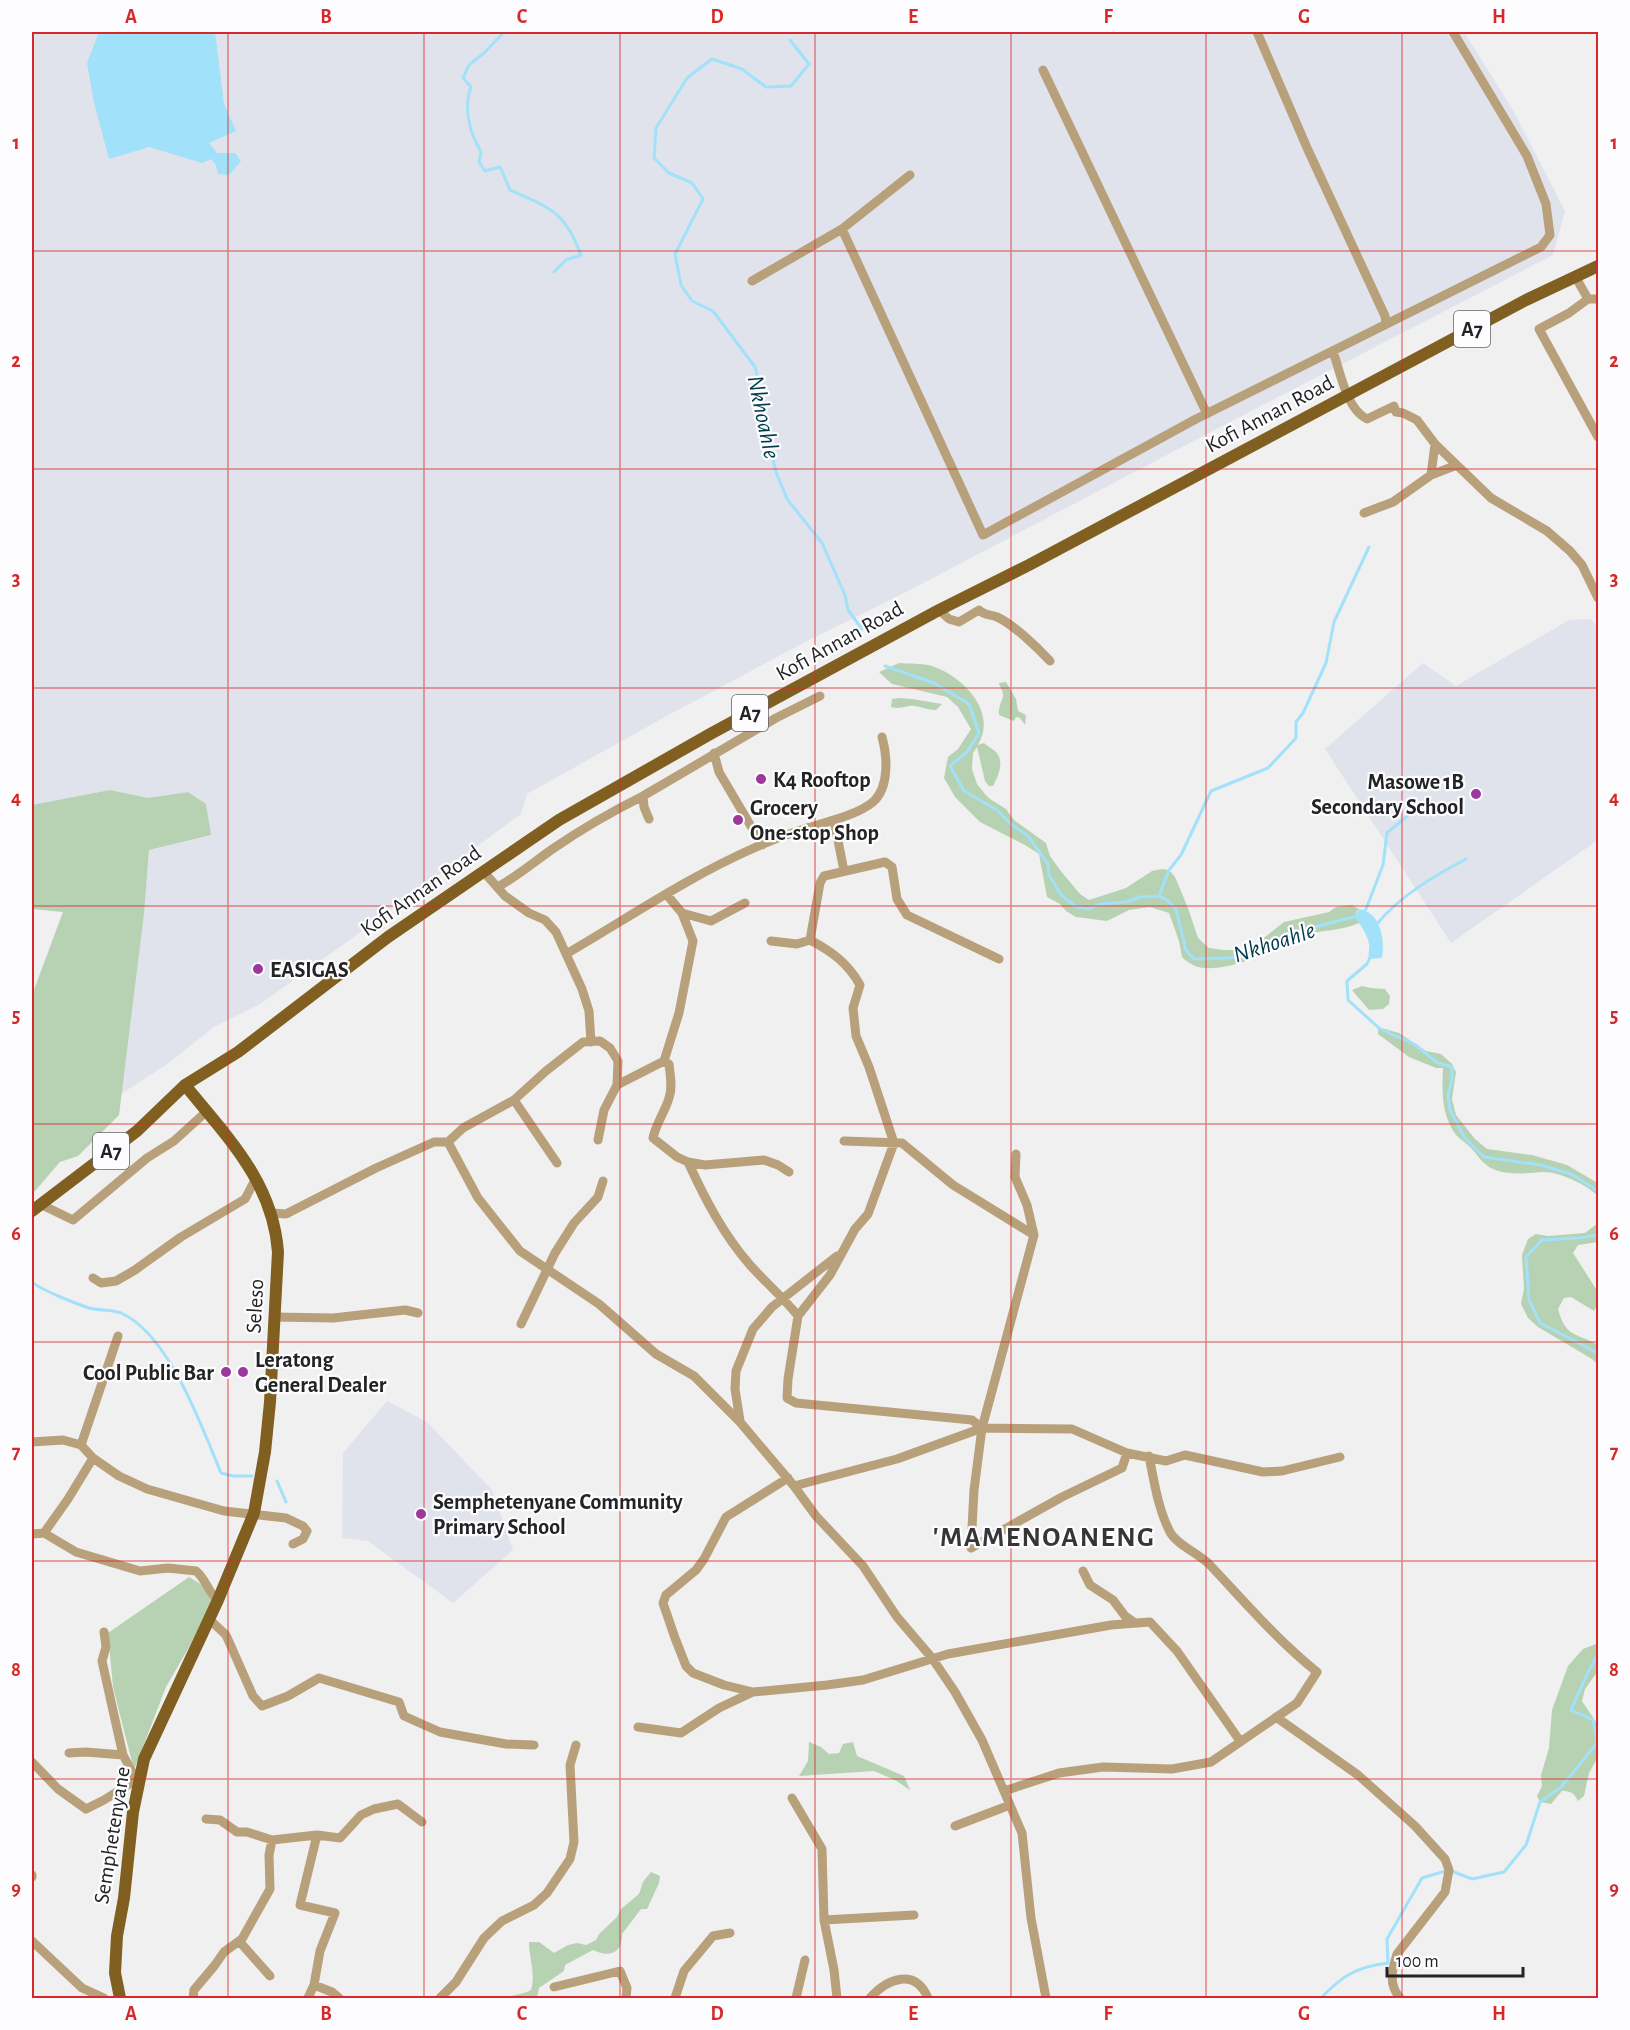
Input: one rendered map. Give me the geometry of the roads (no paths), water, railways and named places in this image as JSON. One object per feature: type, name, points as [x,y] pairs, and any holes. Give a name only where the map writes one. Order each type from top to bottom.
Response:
[{"type":"main road","name":"Kofi Annan Road","points":[[36,1208],[137,1131],[185,1085],[238,1052],[388,937],[559,820],[939,610],[1039,560],[1348,394],[1575,276],[1599,266]]},
{"type":"main road","name":"Seleso","points":[[185,1085],[256,1178],[272,1214],[278,1252],[265,1452],[254,1513],[209,1619]]},
{"type":"main road","name":"Semphetenyane","points":[[120,1998],[115,1956],[137,1782],[144,1759],[209,1619]]},
{"type":"street","points":[[1257,32],[1308,150],[1385,316],[1386,324]]},
{"type":"street","points":[[842,229],[983,535],[1207,414],[1541,247],[1550,235],[1546,204],[1527,156],[1453,32]]},
{"type":"street","points":[[1043,70],[1207,414]]},
{"type":"street","points":[[752,281],[842,229],[910,175]]},
{"type":"street","points":[[1575,276],[1588,300]]},
{"type":"street","points":[[1599,299],[1588,300],[1539,329],[1599,437]]},
{"type":"street","points":[[1333,351],[1339,375],[1354,407],[1362,417],[1367,419],[1394,406],[1396,412],[1404,413],[1417,420],[1435,444],[1491,498],[1547,531],[1570,550],[1582,565],[1599,598]]},
{"type":"street","points":[[1431,475],[1435,444]]},
{"type":"street","points":[[1364,513],[1393,502],[1431,475],[1458,465]]},
{"type":"street","points":[[939,610],[949,619],[959,622],[979,610],[997,618],[1036,646],[1050,661]]},
{"type":"street","points":[[498,887],[516,877],[550,850],[606,816],[776,718],[820,696]]},
{"type":"street","points":[[770,702],[776,718]]},
{"type":"street","points":[[566,954],[697,876],[762,845],[834,820],[874,801],[883,787],[886,753],[882,737]]},
{"type":"street","points":[[714,753],[719,772],[762,845]]},
{"type":"street","points":[[643,796],[644,807],[649,819]]},
{"type":"street","points":[[834,820],[844,871]]},
{"type":"street","points":[[810,940],[820,883],[824,876],[885,862],[892,867],[897,899],[907,915],[999,959]]},
{"type":"street","points":[[483,871],[506,896],[529,913],[545,920],[556,932],[582,988],[591,1042]]},
{"type":"street","points":[[617,1085],[664,1061],[679,1013],[693,941],[682,913],[667,895]]},
{"type":"street","points":[[682,913],[711,921],[745,903]]},
{"type":"street","points":[[771,941],[797,944],[810,940],[830,950],[852,971],[860,985],[853,1008],[856,1036],[869,1067],[894,1143],[868,1214],[855,1229],[830,1275],[798,1316],[787,1398],[796,1403],[972,1420],[982,1428]]},
{"type":"street","points":[[272,1214],[286,1214],[376,1168],[434,1142],[448,1142],[463,1128],[514,1100],[583,1042],[600,1041],[610,1048],[618,1061],[617,1085],[604,1110],[597,1140]]},
{"type":"street","points":[[664,1061],[669,1064],[670,1098],[653,1138],[677,1157],[688,1162],[705,1165],[764,1160],[789,1172]]},
{"type":"street","points":[[514,1100],[557,1163]]},
{"type":"street","points":[[36,1208],[73,1220],[147,1158],[174,1141],[207,1111]]},
{"type":"street","points":[[844,1141],[902,1143],[953,1185],[1034,1235]]},
{"type":"street","points":[[448,1142],[478,1198],[520,1251],[599,1304],[656,1354],[694,1376],[740,1422],[791,1482],[816,1516],[863,1566],[897,1617],[932,1658],[955,1692],[982,1740],[1022,1833],[1031,1918],[1046,1998]]},
{"type":"street","points":[[1016,1154],[1015,1177],[1027,1205],[1034,1235],[982,1428],[974,1490],[971,1548],[1062,1497],[1122,1468],[1127,1453]]},
{"type":"street","points":[[688,1162],[719,1225],[750,1265],[784,1298],[798,1316]]},
{"type":"street","points":[[93,1278],[101,1283],[116,1281],[135,1270],[181,1237],[245,1199],[256,1178]]},
{"type":"street","points":[[521,1324],[546,1270],[574,1223],[598,1197],[603,1181]]},
{"type":"street","points":[[740,1422],[735,1389],[736,1371],[753,1329],[771,1307],[831,1262],[845,1248]]},
{"type":"street","points":[[274,1317],[333,1318],[405,1310],[418,1313]]},
{"type":"street","points":[[81,1445],[118,1336]]},
{"type":"street","points":[[753,1692],[724,1685],[693,1673],[686,1666],[663,1603],[666,1595],[696,1570],[726,1517],[791,1482],[897,1459],[982,1428],[1072,1429],[1127,1453],[1166,1461],[1185,1455],[1263,1473],[1340,1457]]},
{"type":"street","points":[[32,1442],[63,1440],[81,1445],[93,1458],[120,1476],[147,1489],[224,1511],[286,1518],[303,1526],[307,1532],[292,1544]]},
{"type":"street","points":[[1004,1791],[1059,1773],[1103,1767],[1173,1769],[1211,1762],[1297,1703],[1317,1672],[1297,1656],[1208,1564],[1171,1534],[1160,1503],[1149,1456]]},
{"type":"street","points":[[44,1533],[93,1458]]},
{"type":"street","points":[[32,1534],[44,1533],[76,1552],[140,1571],[168,1568],[196,1570],[207,1582],[213,1597],[218,1600]]},
{"type":"street","points":[[1083,1571],[1090,1586],[1113,1600],[1125,1616],[1135,1623]]},
{"type":"street","points":[[209,1619],[226,1635],[253,1696],[262,1706],[288,1696],[319,1678],[399,1702],[404,1716],[440,1732],[506,1744],[534,1745]]},
{"type":"street","points":[[638,1726],[681,1733],[719,1708],[753,1692],[863,1680],[932,1658],[1111,1625],[1149,1622],[1177,1651],[1240,1741]]},
{"type":"street","points":[[32,1762],[58,1789],[86,1809],[137,1782],[123,1755],[102,1661],[106,1647],[104,1632]]},
{"type":"street","points":[[1276,1717],[1358,1775],[1415,1826],[1445,1859],[1449,1870],[1446,1892],[1397,1954],[1391,1978],[1392,1986],[1400,1998]]},
{"type":"street","points":[[440,1998],[456,1982],[484,1938],[502,1921],[534,1905],[547,1893],[570,1859],[574,1842],[570,1765],[576,1745]]},
{"type":"street","points":[[69,1753],[123,1755]]},
{"type":"street","points":[[792,1798],[822,1849],[824,1920],[837,1998]]},
{"type":"street","points":[[206,1819],[220,1820],[237,1832],[248,1832],[272,1840],[317,1835],[340,1838],[361,1815],[374,1809],[398,1804],[422,1822]]},
{"type":"street","points":[[955,1826],[1010,1805]]},
{"type":"street","points":[[308,1998],[314,1985],[320,1951],[335,1913],[300,1905],[317,1835]]},
{"type":"street","points":[[193,1998],[194,1990],[224,1952],[239,1941],[270,1889],[269,1855],[272,1840]]},
{"type":"street","points":[[824,1920],[914,1915]]},
{"type":"street","points":[[675,1998],[684,1971],[713,1935],[730,1933]]},
{"type":"street","points":[[32,1941],[82,1988],[104,1998]]},
{"type":"street","points":[[239,1941],[270,1976]]},
{"type":"street","points":[[796,1998],[805,1960]]},
{"type":"street","points":[[554,1987],[620,1971],[627,1988],[626,1998]]},
{"type":"street","points":[[870,1998],[904,1978],[914,1980],[922,1986],[928,1998]]},
{"type":"street","points":[[314,1985],[332,1992],[339,1998]]},
{"type":"water","points":[[99,32],[215,32],[224,104],[236,131],[209,143],[217,153],[235,153],[241,161],[229,175],[218,174],[216,165],[211,159],[202,163],[149,147],[109,159],[94,103],[87,63]]},
{"type":"water","points":[[1359,909],[1372,915],[1377,921],[1382,935],[1382,958],[1370,959],[1367,937],[1354,917]]},
{"type":"waterway","points":[[504,32],[469,65],[463,78],[471,87],[468,104],[469,121],[481,152],[479,162],[485,171],[500,167],[510,190],[546,207],[555,213],[569,229],[581,255],[566,260],[554,272]]},
{"type":"waterway","name":"Nkhoahle","points":[[790,40],[809,64],[791,86],[766,87],[742,69],[712,59],[687,78],[656,128],[654,158],[669,173],[692,183],[703,199],[675,254],[681,285],[692,301],[713,311],[755,367],[764,401],[768,438],[776,472],[787,499],[822,543],[845,595],[848,610],[862,629]]},
{"type":"waterway","points":[[1159,896],[1169,870],[1181,855],[1211,791],[1268,768],[1296,738],[1296,722],[1303,713],[1326,663],[1334,622],[1369,547]]},
{"type":"waterway","name":"Nkhoahle","points":[[885,666],[934,683],[969,704],[979,733],[967,752],[950,766],[964,791],[997,810],[1013,826],[1028,836],[1048,864],[1049,875],[1061,895],[1076,907],[1089,909],[1100,904],[1159,896],[1176,909],[1186,950],[1194,959],[1230,958],[1255,952],[1296,932],[1357,916]]},
{"type":"waterway","points":[[1363,912],[1383,865],[1387,833],[1418,807]]},
{"type":"waterway","points":[[1376,925],[1395,905],[1417,888],[1466,859]]},
{"type":"waterway","name":"Nkhoahle","points":[[1371,955],[1367,964],[1347,981],[1348,1000],[1380,1029],[1414,1044],[1438,1063],[1452,1067],[1452,1080],[1448,1095],[1450,1110],[1464,1137],[1484,1157],[1541,1165],[1571,1174],[1598,1191]]},
{"type":"waterway","name":"Nkhoahle","points":[[1598,1235],[1542,1240],[1526,1257],[1529,1300],[1540,1323],[1598,1353]]},
{"type":"waterway","points":[[32,1282],[51,1293],[89,1308],[121,1313],[138,1324],[154,1340],[182,1384],[221,1473],[233,1476],[252,1476]]},
{"type":"waterway","points":[[277,1481],[286,1502]]},
{"type":"waterway","name":"Nkhoahle","points":[[1321,1998],[1350,1974],[1367,1967],[1388,1963],[1387,1939],[1422,1878],[1449,1870],[1472,1879],[1504,1872],[1526,1845],[1540,1802],[1561,1787],[1597,1743],[1593,1720],[1571,1710],[1598,1654]]},
{"type":"place","name":"K4 Rooftop","points":[[761,779]]},
{"type":"place","name":"Masowe 1B Secondary School","points":[[1476,794]]},
{"type":"place","name":"Grocery One-stop Shop","points":[[738,820]]},
{"type":"place","name":"EASIGAS","points":[[258,969]]},
{"type":"place","name":"Cool Public Bar","points":[[226,1372]]},
{"type":"place","name":"Leratong General Dealer","points":[[243,1372]]},
{"type":"place","name":"Semphetenyane Community Primary School","points":[[421,1514]]},
{"type":"district","name":"'MAMENOANENG","points":[[1044,1536]]}]
